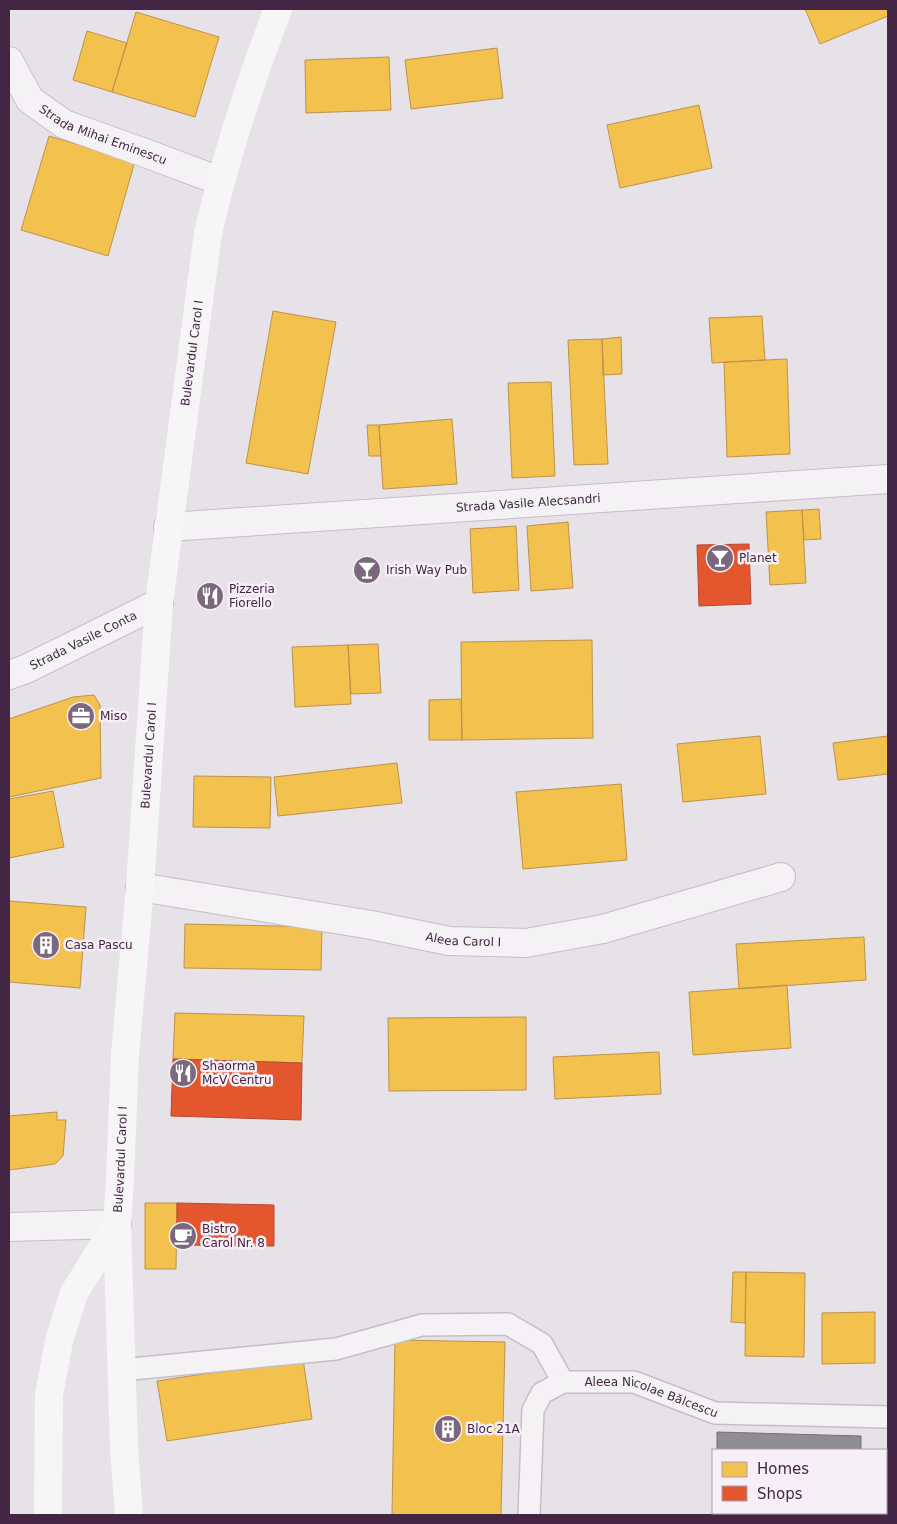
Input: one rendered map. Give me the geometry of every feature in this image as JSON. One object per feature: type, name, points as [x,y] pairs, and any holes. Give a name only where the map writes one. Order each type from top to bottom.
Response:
[{"type":"main road","name":"Bulevardul Carol I","points":[[129,1515],[124,1448],[117,1224],[125,1055],[140,887],[159,603],[208,233],[220,181],[257,63],[278,9]]},
{"type":"main road","points":[[48,1515],[49,1395],[59,1341],[74,1293],[117,1224]]},
{"type":"main road","points":[[124,1448],[148,1515]]},
{"type":"street","name":"Strada Mihai Eminescu","points":[[9,61],[30,100],[64,124],[220,181]]},
{"type":"street","name":"Strada Vasile Alecsandri","points":[[168,527],[888,479]]},
{"type":"street","name":"Strada Vasile Conta","points":[[9,675],[26,669],[159,603]]},
{"type":"street","name":"Aleea Carol I","points":[[140,887],[371,925],[449,941],[526,943],[603,929],[782,877]]},
{"type":"street","points":[[9,1227],[117,1224]]},
{"type":"lane","points":[[122,1370],[336,1349],[422,1325],[508,1324],[542,1344],[563,1382],[542,1394],[533,1410],[529,1515]]},
{"type":"lane","name":"Aleea Nicolae Bălcescu","points":[[563,1382],[634,1382],[715,1413],[888,1417]]},
{"type":"building: Homes","points":[[805,9],[888,9],[888,16],[820,44]]},
{"type":"building: Homes","points":[[136,12],[219,37],[195,117],[112,92]]},
{"type":"building: Homes","points":[[87,31],[127,43],[112,92],[73,80]]},
{"type":"building: Homes","points":[[497,48],[503,98],[411,109],[405,60]]},
{"type":"building: Homes","points":[[389,57],[391,110],[306,113],[305,60]]},
{"type":"building: Homes","points":[[699,105],[712,168],[620,188],[607,125]]},
{"type":"building: Homes","points":[[49,136],[135,161],[108,256],[21,230]]},
{"type":"building: Homes","points":[[273,311],[336,322],[308,474],[246,463]]},
{"type":"building: Homes","points":[[762,316],[765,360],[712,363],[709,318]]},
{"type":"building: Homes","points":[[621,337],[622,374],[603,375],[602,339]]},
{"type":"building: Homes","points":[[602,339],[608,464],[574,465],[568,340]]},
{"type":"building: Homes","points":[[787,359],[790,454],[727,457],[724,362]]},
{"type":"building: Homes","points":[[551,382],[555,476],[512,478],[508,383]]},
{"type":"building: Homes","points":[[452,419],[457,484],[383,489],[379,425]]},
{"type":"building: Homes","points":[[367,425],[379,425],[381,456],[369,456]]},
{"type":"building: Homes","points":[[819,509],[821,539],[804,540],[802,510]]},
{"type":"building: Homes","points":[[802,510],[806,583],[770,585],[766,512]]},
{"type":"building: Homes","points":[[568,522],[573,588],[531,591],[527,526]]},
{"type":"building: Homes","points":[[516,526],[519,590],[473,593],[470,529]]},
{"type":"building: Homes","points":[[592,640],[593,738],[462,740],[461,642]]},
{"type":"building: Homes","points":[[378,644],[381,693],[351,694],[348,645]]},
{"type":"building: Homes","points":[[348,645],[351,704],[295,707],[292,647]]},
{"type":"building: Homes","points":[[94,695],[100,705],[101,778],[9,797],[9,719],[73,697]]},
{"type":"building: Homes","points":[[461,699],[462,740],[429,740],[429,700]]},
{"type":"building: Homes","points":[[760,736],[766,794],[683,802],[677,744]]},
{"type":"building: Homes","points":[[888,736],[888,774],[838,780],[833,743]]},
{"type":"building: Homes","points":[[397,763],[402,803],[278,816],[274,777]]},
{"type":"building: Homes","points":[[194,776],[271,777],[270,828],[193,827]]},
{"type":"building: Homes","points":[[621,784],[627,860],[523,869],[516,792]]},
{"type":"building: Homes","points":[[53,791],[64,847],[9,858],[9,799]]},
{"type":"building: Homes","name":"Casa Pascu","points":[[9,901],[86,907],[80,988],[9,982]]},
{"type":"building: Homes","points":[[185,924],[322,927],[321,970],[184,968]]},
{"type":"building: Homes","points":[[864,937],[866,980],[739,989],[736,944]]},
{"type":"building: Homes","points":[[787,985],[791,1048],[693,1055],[689,992]]},
{"type":"building: Homes","points":[[175,1013],[304,1016],[302,1063],[173,1059]]},
{"type":"building: Homes","points":[[526,1017],[526,1090],[389,1091],[388,1018]]},
{"type":"building: Homes","points":[[659,1052],[661,1094],[555,1099],[553,1057]]},
{"type":"building: Homes","points":[[57,1112],[57,1120],[66,1120],[63,1156],[55,1164],[9,1170],[9,1116]]},
{"type":"building: Homes","points":[[145,1203],[177,1203],[176,1269],[145,1269]]},
{"type":"building: Homes","points":[[733,1272],[746,1272],[745,1323],[731,1322]]},
{"type":"building: Homes","points":[[746,1272],[805,1273],[804,1357],[745,1356]]},
{"type":"building: Homes","points":[[875,1312],[875,1363],[822,1364],[822,1313]]},
{"type":"building: Homes","name":"Bloc 21A","points":[[395,1340],[505,1342],[501,1515],[392,1515]]},
{"type":"building: Homes","points":[[303,1359],[312,1419],[167,1441],[157,1381]]},
{"type":"building: Shops","points":[[749,544],[751,604],[699,606],[697,545]]},
{"type":"building: Shops","points":[[173,1059],[302,1063],[301,1120],[171,1116]]},
{"type":"building: Shops","points":[[177,1203],[274,1205],[274,1246],[177,1245]]},
{"type":"building: Industry","points":[[717,1432],[861,1436],[861,1449],[717,1449]]},
{"type":"place","name":"Planet","points":[[720,558]]},
{"type":"place","name":"Irish Way Pub","points":[[367,570]]},
{"type":"place","name":"Pizzeria Fiorello","points":[[210,596]]},
{"type":"place","name":"Miso","points":[[81,716]]},
{"type":"place","name":"Casa Pascu","points":[[46,945]]},
{"type":"place","name":"Shaorma McV Centru","points":[[183,1073]]},
{"type":"place","name":"Bistro Carol Nr. 8","points":[[183,1236]]},
{"type":"place","name":"Bloc 21A","points":[[448,1429]]}]
